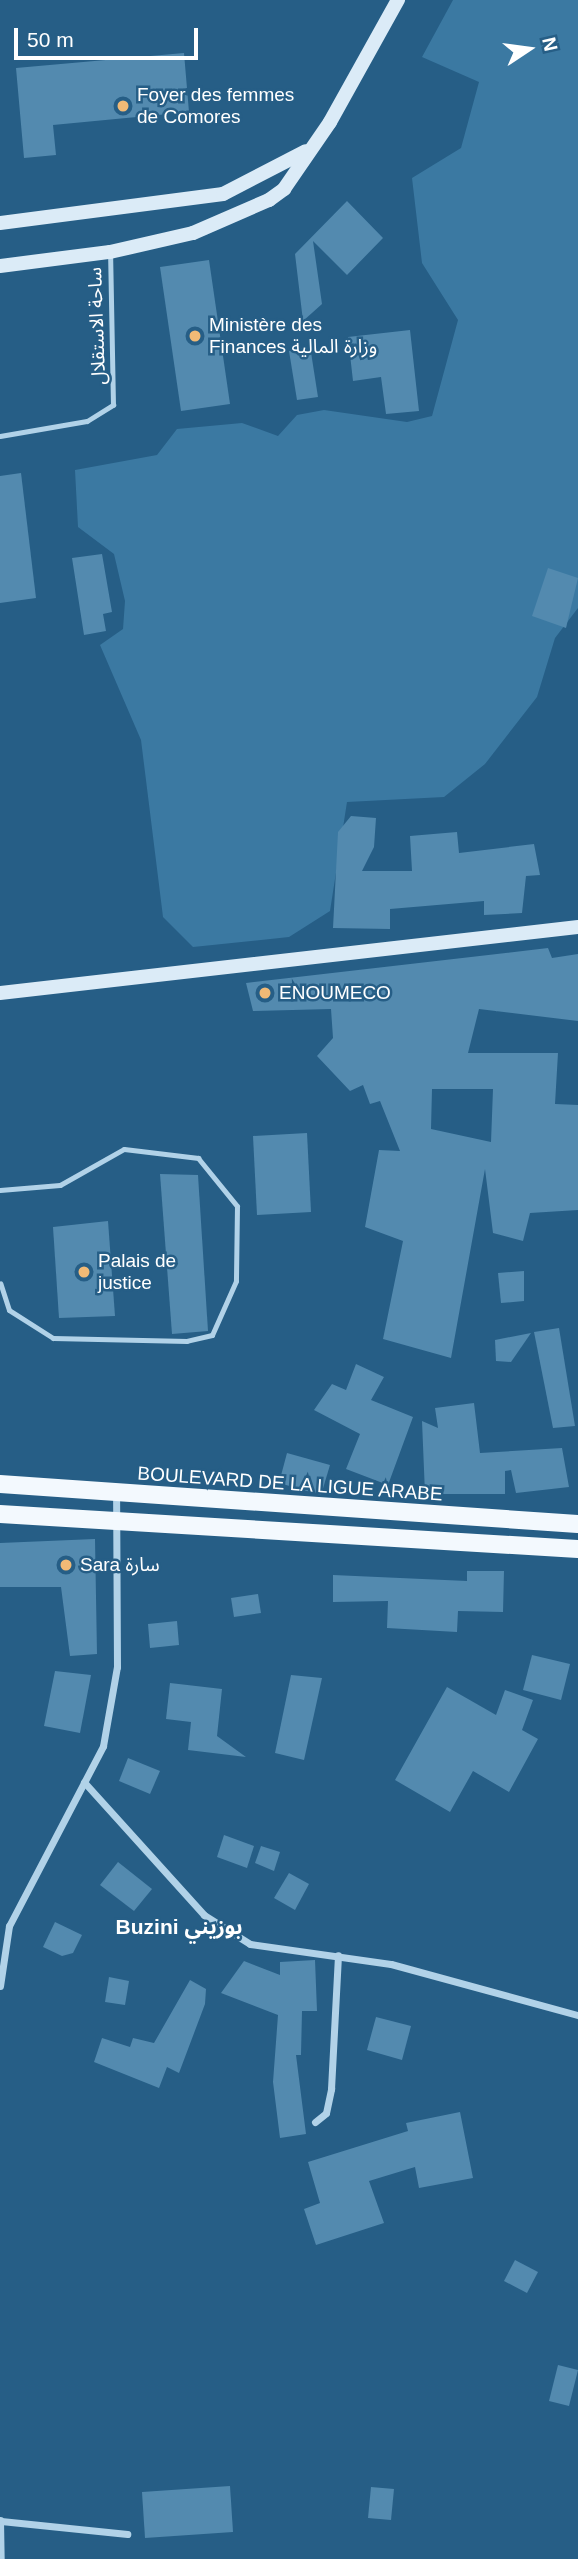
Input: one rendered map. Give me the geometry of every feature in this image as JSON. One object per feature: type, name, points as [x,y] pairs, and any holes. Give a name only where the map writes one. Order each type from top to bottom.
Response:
[{"type":"main road","points":[[0,266],[110,252],[222,225],[248,213],[284,189],[307,150],[354,85],[398,0]]},
{"type":"main road","points":[[0,223],[223,194],[307,150]]},
{"type":"main road","points":[[0,993],[578,927]]},
{"type":"main road","name":"BOULEVARD DE LA LIGUE ARABE","points":[[0,1484],[399,1514],[578,1524]]},
{"type":"main road","points":[[0,1514],[578,1549]]},
{"type":"main road","points":[[398,1539],[399,1514]]},
{"type":"street","points":[[0,1986],[0,1963],[24,1893],[103,1746],[115,1685],[116,1493]]},
{"type":"street","points":[[84,1782],[204,1915],[250,1944],[338,1955],[578,2015]]},
{"type":"street","points":[[315,2122],[326,2113],[331,2089],[338,1955]]},
{"type":"street","points":[[1,2559],[1,2520],[127,2535]]},
{"type":"lane","name":"ساحة الاستقلال","points":[[0,436],[87,421],[113,405],[110,252]]},
{"type":"lane","points":[[0,1190],[60,1185],[124,1149],[198,1158],[237,1206],[236,1281],[212,1335],[187,1341],[53,1338],[9,1310],[0,1283]]},
{"type":"shaded area","points":[[453,0],[578,0],[578,608],[555,638],[537,697],[485,764],[444,797],[347,802],[330,911],[289,937],[193,947],[163,917],[141,740],[100,645],[123,629],[125,601],[114,554],[78,527],[75,470],[157,455],[177,429],[242,423],[278,436],[297,415],[324,410],[407,422],[432,416],[458,320],[422,263],[412,178],[461,148],[479,82],[422,57]]},
{"type":"building","points":[[184,53],[189,112],[53,125],[56,155],[24,158],[16,68]]},
{"type":"building","points":[[347,201],[383,238],[347,275],[313,241],[322,304],[303,321],[295,254]]},
{"type":"building","name":"Ministère des Finances وزارة المالية","points":[[209,260],[230,404],[181,411],[160,267]]},
{"type":"building","points":[[410,330],[419,411],[386,414],[381,377],[353,381],[348,337]]},
{"type":"building","points":[[310,346],[318,397],[297,400],[289,351]]},
{"type":"building","points":[[21,473],[36,598],[0,603],[0,476]]},
{"type":"building","points":[[102,554],[112,612],[103,614],[106,631],[84,635],[72,558]]},
{"type":"building","points":[[548,568],[578,578],[566,628],[532,616]]},
{"type":"building","points":[[351,816],[376,818],[374,847],[362,871],[412,871],[410,836],[457,832],[459,853],[534,844],[540,875],[526,876],[522,913],[484,915],[484,901],[390,909],[390,929],[333,928],[338,832]]},
{"type":"building","points":[[548,948],[552,958],[578,954],[578,1021],[479,1009],[468,1053],[558,1053],[555,1104],[578,1105],[578,1210],[530,1213],[523,1241],[493,1233],[485,1169],[451,1358],[383,1339],[403,1241],[365,1227],[379,1150],[400,1151],[380,1101],[370,1104],[363,1085],[350,1091],[317,1056],[333,1038],[331,1009],[253,1011],[246,983]],"holes":[[[432,1089],[493,1089],[491,1142],[431,1129]]]},
{"type":"building","points":[[307,1133],[311,1212],[257,1215],[253,1136]]},
{"type":"building","points":[[160,1174],[198,1175],[208,1331],[172,1334]]},
{"type":"building","name":"Palais de justice","points":[[108,1221],[115,1316],[59,1318],[53,1227]]},
{"type":"building","points":[[524,1271],[524,1301],[501,1303],[498,1273]]},
{"type":"building","points":[[559,1328],[575,1426],[553,1428],[534,1332]]},
{"type":"building","points":[[531,1333],[511,1362],[496,1361],[495,1340]]},
{"type":"building","points":[[356,1364],[384,1377],[371,1400],[413,1417],[388,1485],[346,1469],[360,1434],[314,1410],[332,1384],[346,1390]]},
{"type":"building","points":[[474,1403],[480,1453],[562,1448],[569,1487],[516,1493],[511,1470],[505,1471],[505,1494],[425,1494],[422,1421],[438,1428],[435,1408]]},
{"type":"building","points":[[287,1453],[330,1465],[321,1495],[279,1483]]},
{"type":"building","points":[[95,1539],[97,1654],[70,1656],[61,1587],[0,1587],[0,1543]]},
{"type":"building","points":[[467,1571],[504,1571],[503,1612],[458,1611],[457,1632],[387,1628],[388,1601],[333,1602],[333,1575],[467,1581]]},
{"type":"building","points":[[258,1594],[261,1613],[234,1617],[231,1598]]},
{"type":"building","points":[[177,1621],[179,1645],[150,1648],[148,1624]]},
{"type":"building","points":[[532,1655],[570,1664],[561,1700],[523,1690]]},
{"type":"building","points":[[55,1671],[91,1675],[80,1733],[44,1726]]},
{"type":"building","points":[[291,1675],[322,1678],[304,1760],[275,1753]]},
{"type":"building","points":[[170,1683],[222,1689],[217,1736],[246,1757],[188,1750],[191,1722],[166,1719]]},
{"type":"building","points":[[447,1687],[496,1715],[505,1690],[533,1700],[522,1730],[538,1739],[509,1792],[473,1771],[450,1812],[395,1780]]},
{"type":"building","points":[[128,1758],[160,1771],[150,1794],[119,1781]]},
{"type":"building","points":[[224,1835],[254,1846],[247,1868],[217,1857]]},
{"type":"building","points":[[261,1846],[280,1852],[274,1871],[255,1863]]},
{"type":"building","points":[[118,1862],[152,1889],[134,1911],[100,1885]]},
{"type":"building","points":[[289,1873],[309,1884],[295,1910],[274,1898]]},
{"type":"building","points":[[55,1922],[82,1935],[73,1953],[62,1956],[43,1947]]},
{"type":"building","points":[[315,1960],[317,2011],[302,2011],[301,2055],[296,2055],[306,2134],[280,2138],[273,2082],[278,2015],[221,1993],[244,1961],[280,1975],[280,1962]]},
{"type":"building","points":[[109,1977],[129,1981],[125,2005],[105,2002]]},
{"type":"building","points":[[190,1980],[206,1989],[205,2004],[179,2073],[167,2067],[159,2088],[94,2062],[102,2038],[130,2047],[133,2038],[154,2043]]},
{"type":"building","points":[[376,2017],[411,2026],[402,2060],[367,2050]]},
{"type":"building","points":[[460,2112],[473,2178],[419,2188],[415,2167],[369,2181],[384,2223],[316,2245],[304,2209],[320,2203],[308,2162],[408,2131],[406,2123]]},
{"type":"building","points":[[515,2260],[538,2272],[527,2293],[504,2281]]},
{"type":"building","points":[[558,2365],[578,2370],[569,2406],[549,2401]]},
{"type":"building","points":[[230,2486],[233,2532],[145,2538],[142,2492]]},
{"type":"building","points":[[371,2487],[394,2489],[391,2520],[368,2518]]},
{"type":"place","name":"Foyer des femmes de Comores","points":[[123,106]]},
{"type":"place","name":"Ministère des Finances وزارة المالية","points":[[195,336]]},
{"type":"place","name":"ENOUMECO","points":[[265,993]]},
{"type":"place","name":"Palais de justice","points":[[84,1272]]},
{"type":"place","name":"Sara سارة","points":[[66,1565]]},
{"type":"district","name":"Buzini بوزيني","points":[[179,1927]]}]
